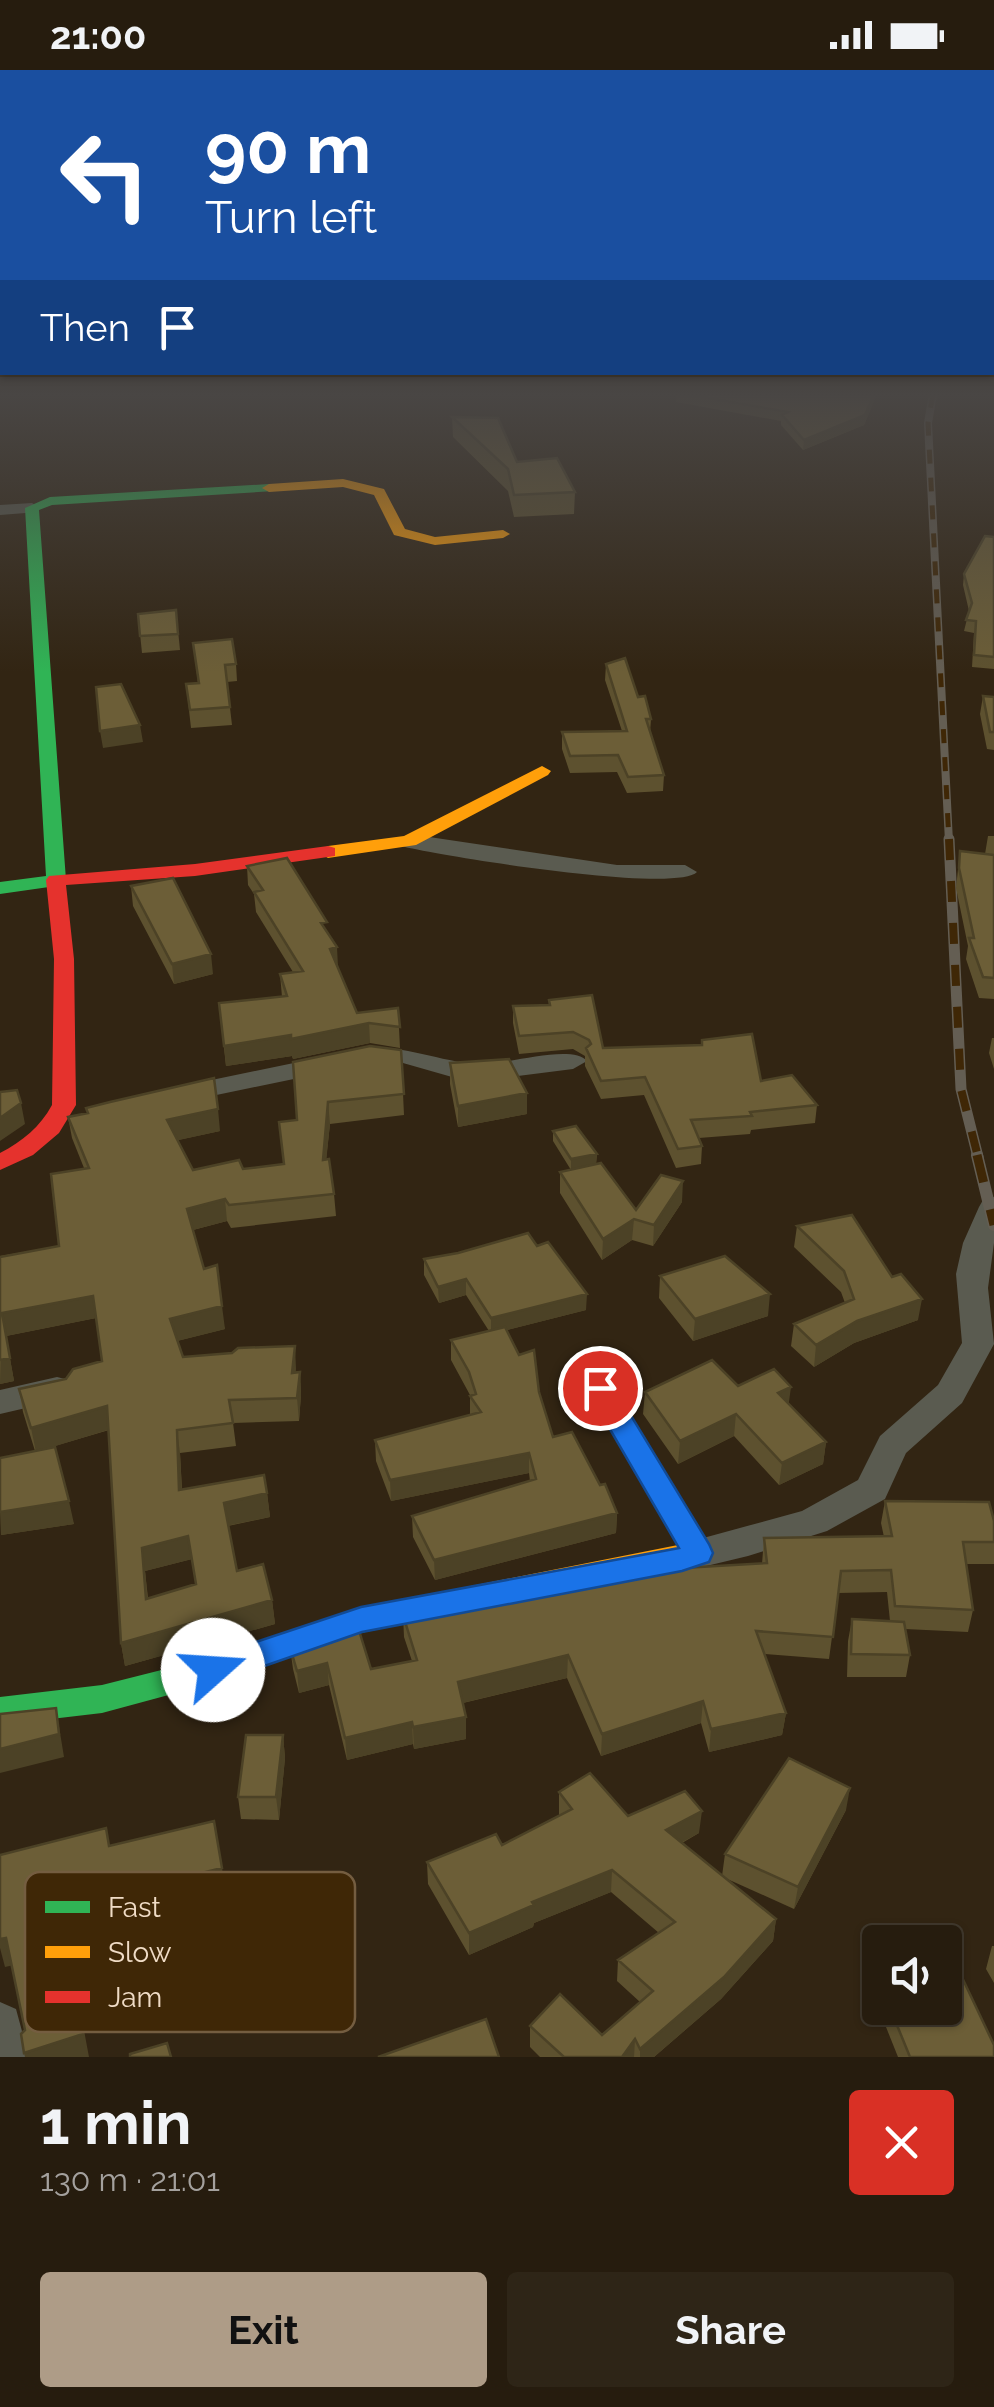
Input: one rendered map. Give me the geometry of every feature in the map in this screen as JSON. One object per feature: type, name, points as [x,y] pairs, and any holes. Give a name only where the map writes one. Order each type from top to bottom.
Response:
[{"type":"street","points":[[0,510],[32,508],[50,502],[274,487]]},
{"type":"street","points":[[360,487],[379,492],[399,532],[414,539],[503,534]]},
{"type":"street","points":[[0,1162],[25,1150],[51,1128],[64,1104],[64,959],[38,642],[32,508]]},
{"type":"street","points":[[410,841],[542,771]]},
{"type":"street","points":[[0,888],[196,870],[410,841],[617,872],[685,872]]},
{"type":"street","points":[[144,1102],[371,1055],[404,1055],[452,1069],[487,1072],[573,1061]]},
{"type":"street","points":[[51,1128],[88,1117]]},
{"type":"street","points":[[0,1711],[102,1699],[213,1670],[361,1620],[682,1559],[814,1521],[872,1489],[892,1445],[950,1394],[978,1343],[969,1297],[972,1264],[980,1232],[994,1207]]},
{"type":"street","points":[[600,1388],[698,1553]]},
{"type":"street","points":[[0,1402],[58,1389]]},
{"type":"street","points":[[0,2024],[6,2057]]},
{"type":"building","points":[[512,487],[572,487],[575,492],[514,495]]},
{"type":"building","points":[[985,536],[994,537],[994,657],[974,655],[976,621],[966,620],[972,603],[964,574]]},
{"type":"building","points":[[176,610],[178,634],[140,636],[138,614]]},
{"type":"building","points":[[232,639],[236,664],[225,665],[230,707],[190,710],[186,684],[199,683],[193,643]]},
{"type":"building","points":[[625,658],[638,697],[645,696],[651,719],[646,719],[664,775],[628,777],[618,755],[570,756],[562,732],[627,731],[606,664]]},
{"type":"building","points":[[121,684],[140,725],[100,731],[96,687]]},
{"type":"building","points":[[983,696],[994,697],[994,732],[990,732]]},
{"type":"building","points":[[960,851],[994,855],[994,978],[983,977],[969,938],[974,938],[959,868]]},
{"type":"building","points":[[287,858],[327,922],[321,923],[337,947],[330,949],[357,1013],[398,1008],[400,1027],[369,1023],[291,1039],[291,1035],[224,1046],[219,1003],[287,996],[280,974],[303,971],[254,892],[263,890],[247,866]]},
{"type":"building","points":[[173,878],[211,954],[172,964],[131,886]]},
{"type":"building","points":[[592,995],[603,1048],[702,1045],[702,1040],[752,1034],[761,1081],[792,1075],[817,1105],[750,1112],[752,1116],[691,1120],[702,1146],[678,1149],[645,1077],[601,1081],[586,1048],[591,1044],[589,1040],[573,1032],[519,1036],[513,1006],[550,1005],[549,1000]]},
{"type":"building","points":[[370,1046],[401,1050],[404,1094],[328,1102],[323,1160],[329,1159],[334,1194],[229,1205],[225,1199],[187,1209],[204,1269],[217,1265],[222,1306],[170,1319],[183,1357],[232,1353],[238,1348],[295,1346],[292,1373],[300,1372],[297,1398],[229,1400],[233,1423],[177,1430],[179,1490],[264,1475],[267,1493],[224,1503],[237,1571],[263,1564],[272,1600],[121,1643],[107,1406],[31,1428],[19,1389],[66,1379],[73,1369],[102,1361],[93,1296],[2,1313],[10,1358],[0,1360],[0,1257],[59,1246],[51,1174],[89,1168],[68,1117],[88,1113],[86,1108],[214,1078],[218,1109],[167,1120],[193,1170],[239,1160],[243,1169],[284,1164],[279,1122],[297,1120],[293,1062]],"holes":[[[188,1536],[196,1584],[146,1599],[142,1548]]]},
{"type":"building","points":[[509,1059],[527,1093],[458,1106],[450,1063]]},
{"type":"building","points":[[17,1090],[21,1103],[0,1118],[0,1092]]},
{"type":"building","points":[[576,1126],[597,1154],[571,1159],[553,1131]]},
{"type":"building","points":[[601,1163],[636,1210],[661,1175],[683,1181],[654,1225],[634,1219],[603,1239],[560,1172]]},
{"type":"building","points":[[852,1215],[892,1277],[901,1274],[922,1299],[857,1321],[816,1345],[794,1324],[854,1299],[844,1271],[797,1226]]},
{"type":"building","points":[[528,1233],[537,1246],[548,1242],[587,1294],[491,1318],[466,1279],[438,1287],[424,1259],[458,1253]]},
{"type":"building","points":[[725,1256],[770,1294],[695,1319],[660,1276]]},
{"type":"building","points":[[505,1327],[519,1355],[534,1350],[539,1392],[553,1437],[572,1432],[600,1485],[605,1484],[617,1513],[434,1560],[412,1516],[536,1479],[529,1453],[390,1480],[375,1440],[481,1412],[470,1396],[476,1394],[469,1372],[451,1340]]},
{"type":"building","points":[[712,1360],[738,1386],[774,1369],[791,1387],[778,1393],[826,1442],[782,1463],[736,1414],[680,1441],[645,1392]]},
{"type":"building","points":[[55,1447],[69,1501],[0,1512],[0,1458]]},
{"type":"building","points":[[885,1501],[989,1502],[994,1542],[963,1542],[973,1610],[895,1606],[891,1570],[841,1571],[833,1637],[756,1631],[786,1713],[711,1729],[703,1701],[602,1734],[568,1655],[458,1682],[466,1717],[413,1727],[412,1722],[345,1738],[327,1663],[297,1671],[290,1647],[357,1624],[371,1669],[417,1660],[403,1615],[631,1571],[767,1563],[764,1538],[892,1536]]},
{"type":"building","points":[[852,1619],[904,1622],[910,1655],[851,1654]]},
{"type":"building","points":[[56,1708],[59,1734],[0,1749],[0,1714]]},
{"type":"building","points":[[246,1735],[283,1735],[276,1797],[238,1797]]},
{"type":"building","points":[[789,1758],[850,1788],[798,1887],[725,1854]]},
{"type":"building","points":[[590,1773],[628,1816],[685,1791],[702,1811],[666,1830],[776,1919],[724,1977],[640,2049],[635,2039],[622,2057],[564,2057],[530,2026],[560,1994],[602,2035],[653,1991],[618,1960],[675,1922],[612,1870],[469,1933],[427,1862],[496,1834],[502,1845],[572,1809],[559,1792]]},
{"type":"building","points":[[214,1821],[222,1868],[206,1872],[25,1872],[25,2030],[6,1938],[0,1939],[0,1855],[106,1828],[109,1846]]},
{"type":"building","points":[[962,1977],[994,2045],[994,2057],[910,2057],[897,2025],[962,2025]]},
{"type":"building","points":[[486,2019],[499,2057],[378,2057]]},
{"type":"building","points":[[25,2030],[83,2034],[24,2053],[21,2034]]},
{"type":"building","points":[[167,2043],[171,2057],[130,2057],[130,2054]]},
{"type":"railway","points":[[931,487],[949,842]]},
{"type":"railway","points":[[949,839],[961,1089],[978,1157]]},
{"type":"railway","points":[[977,1155],[994,1225]]},
{"type":"traffic: fast","points":[[0,888],[56,880],[32,508],[50,501],[269,488]]},
{"type":"traffic: fast","points":[[0,1711],[102,1699],[213,1670],[361,1620],[446,1604]]},
{"type":"traffic: slow","points":[[269,488],[288,487]]},
{"type":"traffic: slow","points":[[358,487],[379,492],[399,532],[435,541],[503,534]]},
{"type":"traffic: slow","points":[[328,852],[409,841],[542,771]]},
{"type":"traffic: slow","points":[[446,1604],[698,1553],[600,1389]]},
{"type":"traffic: jam","points":[[0,1162],[25,1150],[51,1128],[64,1105],[64,959],[56,880],[195,870],[328,852]]},
{"type":"route","points":[[213,1670],[361,1620],[698,1553],[600,1388]]}]
